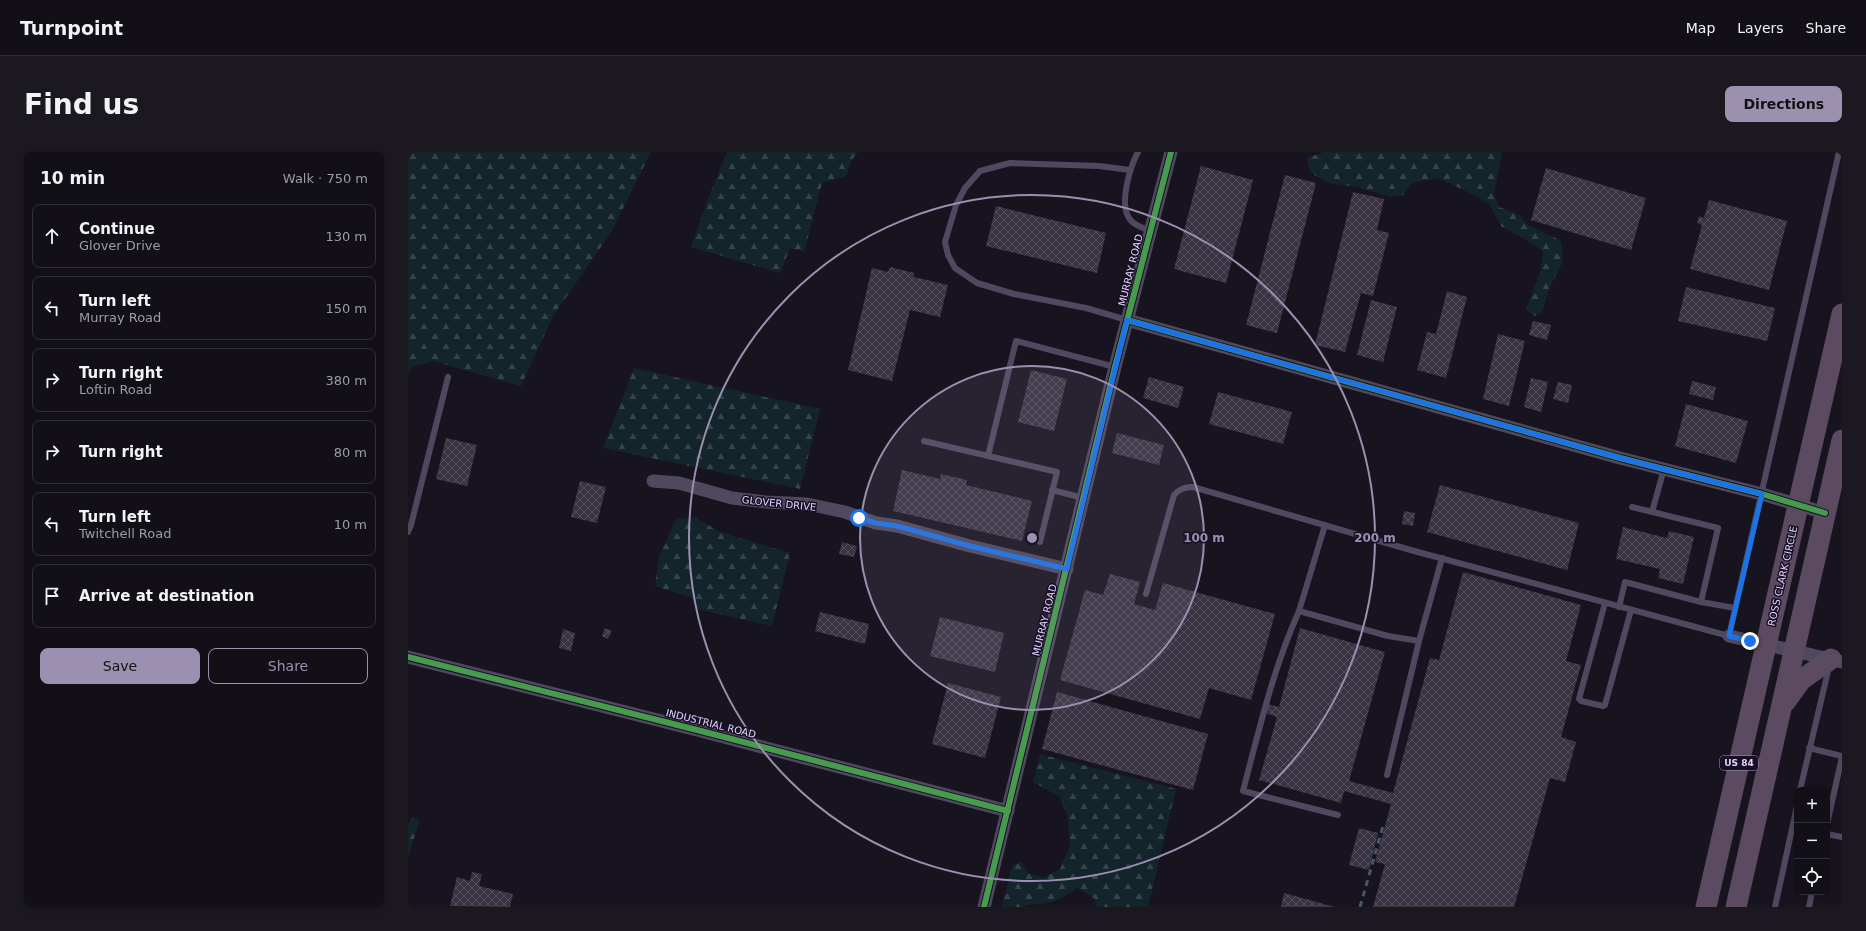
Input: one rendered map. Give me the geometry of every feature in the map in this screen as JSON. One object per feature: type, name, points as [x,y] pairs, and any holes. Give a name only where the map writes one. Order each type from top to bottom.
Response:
[{"type":"highway","name":"ROSS CLARK CIRCLE","points":[[1706,907],[1842,314]]},
{"type":"highway","name":"US 84","points":[[1736,907],[1842,440]]},
{"type":"highway","points":[[1781,707],[1801,680],[1836,661]]},
{"type":"street","name":"MURRAY ROAD","points":[[984,907],[1115,367],[1171,152]]},
{"type":"street","points":[[1127,320],[1664,469],[1762,494],[1825,513]]},
{"type":"street","name":"GLOVER DRIVE","points":[[654,481],[679,483],[732,498],[766,502],[807,504],[845,512],[876,523],[897,526],[963,544],[1067,569]]},
{"type":"street","points":[[1729,636],[1836,661]]},
{"type":"street","name":"INDUSTRIAL ROAD","points":[[408,657],[701,730],[1008,811]]},
{"type":"lane","points":[[1138,152],[1130,170],[1124,203],[1125,210],[1129,220],[1150,231]]},
{"type":"lane","points":[[1146,594],[1170,504],[1174,495],[1186,487],[1223,495],[1442,558],[1729,636],[1839,152]]},
{"type":"lane","points":[[1127,320],[1086,308],[1014,294],[977,283],[955,268],[948,255],[946,242],[956,205],[965,188],[980,171],[1010,163],[1099,166],[1130,170]]},
{"type":"lane","points":[[988,456],[1016,341],[1115,367]]},
{"type":"lane","points":[[408,532],[412,525],[448,377]]},
{"type":"lane","points":[[924,441],[1057,472],[1040,542]]},
{"type":"lane","points":[[1652,512],[1664,469]]},
{"type":"lane","points":[[1052,490],[1083,498]]},
{"type":"lane","points":[[1632,507],[1718,528],[1701,602]]},
{"type":"lane","points":[[1325,525],[1299,611],[1287,637],[1267,701],[1243,791],[1338,815]]},
{"type":"lane","points":[[1387,775],[1442,558]]},
{"type":"lane","points":[[1619,607],[1625,582],[1701,602],[1735,608]]},
{"type":"lane","points":[[1605,603],[1579,699],[1580,701],[1603,706],[1605,705],[1631,610]]},
{"type":"lane","points":[[1299,611],[1388,636],[1420,641]]},
{"type":"lane","points":[[1801,787],[1809,748],[1836,661]]},
{"type":"lane","points":[[1809,748],[1842,756],[1827,823]]},
{"type":"lane","points":[[1775,907],[1794,830]]},
{"type":"lane","points":[[1830,835],[1842,837]]},
{"type":"lane","points":[[1809,907],[1811,895]]},
{"type":"green space","points":[[408,152],[651,152],[612,231],[553,316],[521,386],[433,361],[412,367],[408,375]]},
{"type":"green space","points":[[727,152],[858,152],[851,161],[846,176],[822,183],[804,252],[790,248],[780,273],[691,247],[709,196]]},
{"type":"green space","points":[[1324,152],[1502,152],[1494,194],[1499,207],[1520,215],[1526,224],[1560,240],[1562,247],[1562,264],[1550,288],[1542,312],[1535,316],[1526,310],[1541,269],[1543,252],[1535,245],[1501,226],[1490,205],[1478,197],[1439,178],[1412,183],[1403,195],[1391,197],[1357,187],[1328,183],[1310,172],[1307,158]]},
{"type":"green space","points":[[634,368],[820,409],[800,489],[603,448]]},
{"type":"green space","points":[[694,517],[720,532],[790,553],[772,626],[697,609],[696,599],[655,586],[659,557],[676,519]]},
{"type":"green space","points":[[1040,754],[1176,789],[1148,907],[1097,907],[1095,899],[1077,888],[1064,897],[1042,904],[1026,905],[1025,907],[1002,907],[1012,866],[1022,862],[1028,873],[1043,878],[1060,869],[1070,846],[1068,818],[1060,797],[1033,782]]},
{"type":"green space","points":[[412,818],[420,820],[408,857],[408,825]]},
{"type":"building","points":[[1201,166],[1253,180],[1226,283],[1174,269]]},
{"type":"building","points":[[1546,168],[1646,198],[1631,250],[1531,220]]},
{"type":"building","points":[[1285,175],[1316,183],[1277,333],[1246,325]]},
{"type":"building","points":[[1353,192],[1384,199],[1377,230],[1389,233],[1373,296],[1361,293],[1345,352],[1315,345]]},
{"type":"building","points":[[1709,200],[1787,221],[1769,290],[1690,269],[1702,225],[1697,223],[1699,216],[1704,218]]},
{"type":"building","points":[[996,206],[1106,233],[1097,273],[986,246]]},
{"type":"building","points":[[890,267],[914,273],[914,277],[948,285],[940,317],[910,310],[892,381],[848,370],[872,268],[888,272]]},
{"type":"building","points":[[1686,287],[1775,308],[1767,341],[1678,321]]},
{"type":"building","points":[[1447,291],[1467,297],[1446,378],[1417,370],[1427,332],[1436,334]]},
{"type":"building","points":[[1371,300],[1397,307],[1383,362],[1357,355]]},
{"type":"building","points":[[1533,321],[1551,325],[1547,340],[1529,335]]},
{"type":"building","points":[[1498,334],[1525,341],[1509,406],[1483,399]]},
{"type":"building","points":[[1031,370],[1067,379],[1054,431],[1018,422]]},
{"type":"building","points":[[1149,377],[1184,387],[1178,408],[1143,398]]},
{"type":"building","points":[[1531,378],[1548,382],[1541,412],[1524,407]]},
{"type":"building","points":[[1692,381],[1716,387],[1713,400],[1689,394]]},
{"type":"building","points":[[1558,382],[1572,385],[1568,403],[1553,399]]},
{"type":"building","points":[[1218,392],[1292,412],[1283,444],[1209,424]]},
{"type":"building","points":[[1686,404],[1748,421],[1736,463],[1675,446]]},
{"type":"building","points":[[1117,433],[1164,445],[1159,465],[1112,453]]},
{"type":"building","points":[[446,438],[477,445],[467,486],[436,479]]},
{"type":"building","points":[[902,470],[940,479],[941,474],[967,480],[966,485],[1032,501],[1022,541],[893,511]]},
{"type":"building","points":[[580,481],[606,487],[597,523],[571,517]]},
{"type":"building","points":[[1440,485],[1579,523],[1567,570],[1427,532]]},
{"type":"building","points":[[1404,511],[1415,513],[1413,526],[1402,524]]},
{"type":"building","points":[[1623,527],[1667,538],[1669,531],[1694,537],[1683,584],[1658,578],[1660,569],[1616,559]]},
{"type":"building","points":[[842,542],[857,546],[854,557],[839,554]]},
{"type":"building","points":[[1463,572],[1581,605],[1566,661],[1581,665],[1561,737],[1576,742],[1565,782],[1550,778],[1514,907],[1373,907],[1385,864],[1375,862],[1391,804],[1344,791],[1341,803],[1259,780],[1277,717],[1265,713],[1267,704],[1279,707],[1300,628],[1385,652],[1349,781],[1393,793],[1430,658],[1439,660]]},
{"type":"building","points":[[1110,574],[1140,582],[1134,604],[1155,610],[1163,583],[1275,614],[1251,700],[1209,688],[1200,719],[1060,680],[1085,590],[1103,595]]},
{"type":"building","points":[[820,612],[869,624],[865,644],[815,631]]},
{"type":"building","points":[[940,617],[1004,633],[995,672],[930,656]]},
{"type":"building","points":[[605,628],[612,631],[608,639],[602,636]]},
{"type":"building","points":[[563,629],[575,633],[571,651],[559,648]]},
{"type":"building","points":[[948,683],[1001,697],[985,758],[932,744]]},
{"type":"building","points":[[1057,692],[1208,734],[1193,790],[1042,749]]},
{"type":"building","points":[[1359,828],[1378,833],[1369,870],[1349,865]]},
{"type":"building","points":[[472,872],[482,874],[479,886],[513,894],[510,907],[450,906],[457,877],[470,881]]},
{"type":"building","points":[[1284,893],[1335,907],[1281,907]]},
{"type":"railway","points":[[1360,907],[1383,826]]},
{"type":"cycle path","points":[[984,907],[1115,367],[1171,152]]},
{"type":"cycle path","points":[[1127,320],[1620,458],[1762,494],[1825,513]]},
{"type":"cycle path","points":[[408,657],[1008,811]]},
{"type":"route","points":[[859,518],[876,523],[897,526],[970,546],[1067,569],[1127,320],[1620,458],[1762,494],[1729,636],[1750,641]]}]
